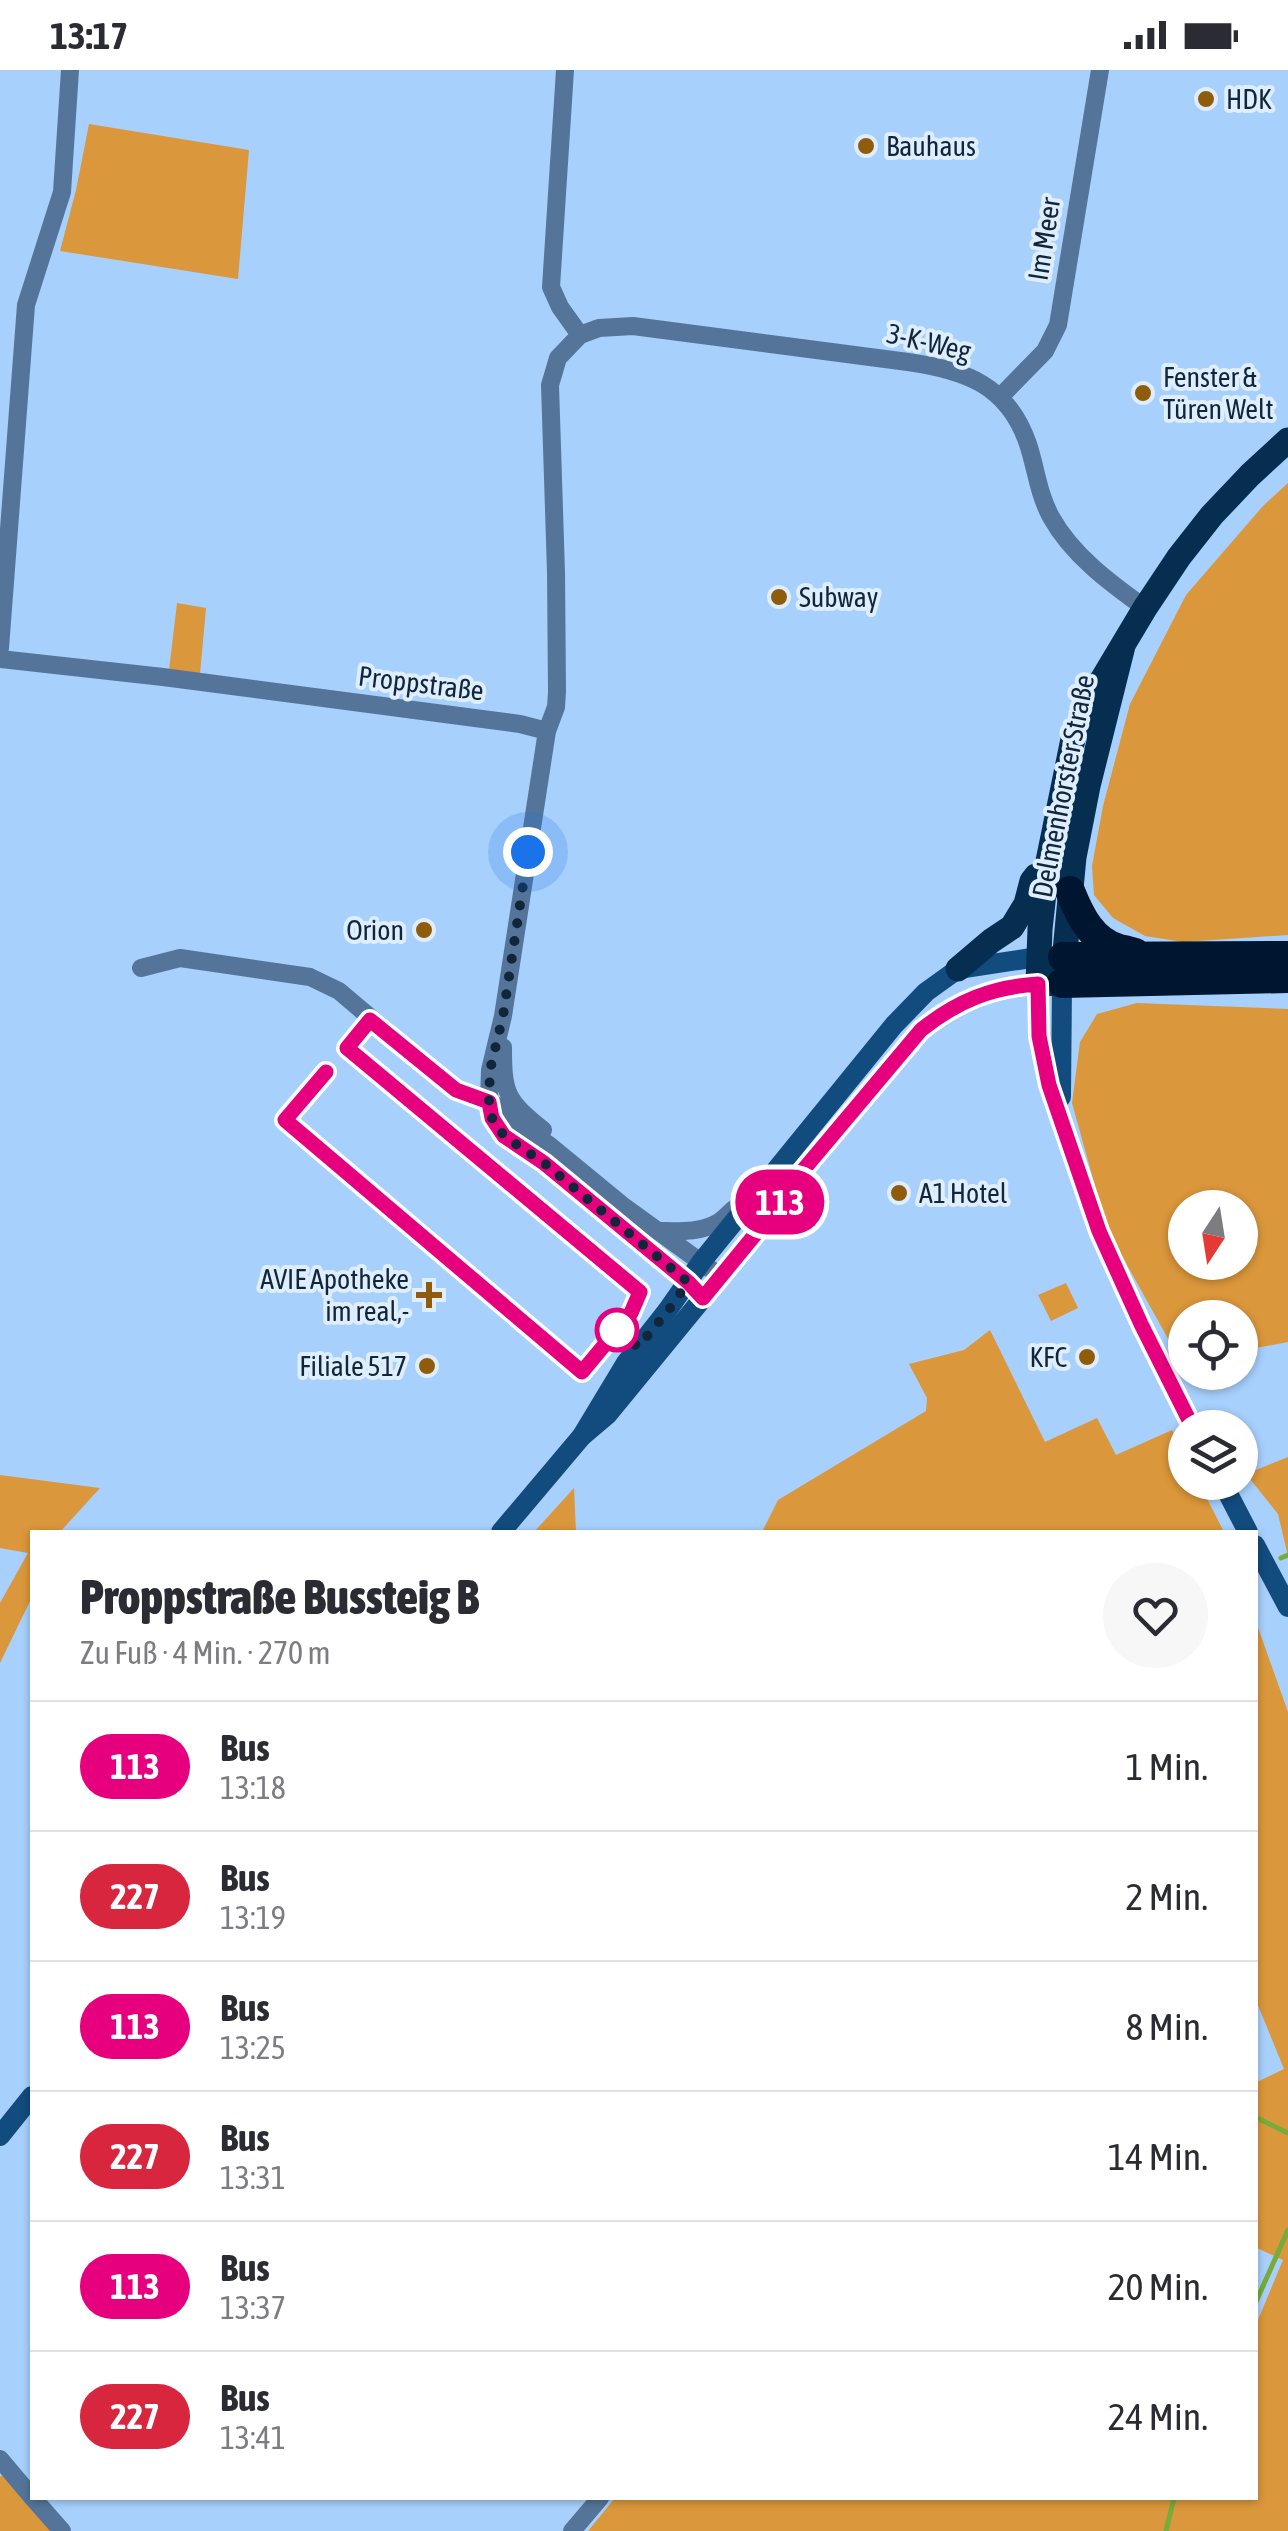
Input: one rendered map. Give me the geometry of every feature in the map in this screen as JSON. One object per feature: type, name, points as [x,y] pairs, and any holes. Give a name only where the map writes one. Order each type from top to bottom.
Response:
[{"type":"highway","points":[[1070,891],[1092,932],[1142,958]]},
{"type":"highway","points":[[1051,970],[1142,958],[1288,956]]},
{"type":"highway","points":[[1051,970],[1288,978]]},
{"type":"main road","name":"Delmenhorster Straße","points":[[1047,866],[1073,739],[1090,700],[1179,557],[1250,475],[1288,440]]},
{"type":"main road","name":"Delmenhorster Straße","points":[[1123,646],[1088,786],[1070,891],[1051,970],[1061,1119],[1099,1231],[1184,1410]]},
{"type":"main road","points":[[503,1530],[582,1436],[626,1363],[702,1261],[894,1024],[926,992],[1012,927],[1026,904],[1032,881],[1047,866]]},
{"type":"main road","points":[[1047,866],[1051,970]]},
{"type":"main road","points":[[958,969],[1051,970]]},
{"type":"main road","points":[[582,1436],[608,1414],[921,1030],[944,1012],[1051,970]]},
{"type":"main road","points":[[1231,1500],[1247,1530]]},
{"type":"main road","points":[[1258,1551],[1288,1606]]},
{"type":"main road","points":[[0,2136],[30,2098]]},
{"type":"street","points":[[0,648],[26,305],[62,192],[70,70]]},
{"type":"street","points":[[565,70],[552,287],[560,307],[580,335],[558,358],[550,385],[556,708],[547,731],[503,1016],[490,1070],[489,1102],[492,1118],[504,1136],[544,1163],[703,1298]]},
{"type":"street","name":"Im Meer","points":[[1000,397],[1045,352],[1058,325],[1100,70]]},
{"type":"street","name":"3-K-Weg","points":[[580,335],[599,328],[634,326],[944,367],[972,377],[1000,397],[1018,421],[1029,446],[1038,488],[1064,538],[1103,576],[1145,608]]},
{"type":"street","name":"Proppstraße","points":[[0,659],[502,721],[547,731]]},
{"type":"street","points":[[142,968],[180,958],[310,976],[338,991],[456,1090],[489,1102],[720,1276]]},
{"type":"street","points":[[503,1016],[506,1090],[516,1107],[568,1150],[568,1159]]},
{"type":"street","points":[[489,1102],[506,1090]]},
{"type":"street","points":[[658,1231],[693,1231],[718,1223],[736,1206],[749,1202]]},
{"type":"street","points":[[0,2459],[30,2494]]},
{"type":"street","points":[[36,2500],[62,2531]]},
{"type":"street","points":[[572,2531],[598,2500]]},
{"type":"shaded area","points":[[89,124],[249,150],[238,279],[60,251]]},
{"type":"shaded area","points":[[1288,483],[1288,935],[1183,942],[1145,936],[1113,918],[1094,895],[1092,866],[1130,704],[1186,595]]},
{"type":"shaded area","points":[[177,603],[206,608],[200,674],[169,670]]},
{"type":"shaded area","points":[[1137,1003],[1288,1009],[1288,1342],[1258,1348],[1258,1300],[1168,1300],[1168,1339],[1107,1229],[1072,1103],[1080,1042],[1097,1014]]},
{"type":"shaded area","points":[[1066,1283],[1078,1308],[1051,1321],[1038,1295]]},
{"type":"shaded area","points":[[990,1330],[1045,1442],[1097,1418],[1116,1455],[1168,1432],[1168,1500],[1208,1500],[1223,1530],[763,1530],[778,1500],[926,1411],[927,1398],[909,1364],[964,1350]]},
{"type":"shaded area","points":[[1288,1457],[1288,1556],[1278,1514],[1258,1489],[1258,1469]]},
{"type":"shaded area","points":[[0,1475],[100,1488],[62,1530],[30,1530],[30,1601],[0,1663],[0,1603],[28,1553],[0,1548]]},
{"type":"shaded area","points":[[574,1488],[576,1530],[536,1530]]},
{"type":"shaded area","points":[[1258,1627],[1288,1712],[1288,2531],[588,2531],[613,2500],[1258,2500],[1258,2320],[1283,2260],[1258,2248],[1258,2082],[1284,2069],[1258,2005]]},
{"type":"shaded area","points":[[2,2475],[52,2531],[0,2531]]},
{"type":"waterway","points":[[1281,1558],[1288,1555]]},
{"type":"waterway","points":[[1258,2118],[1288,2133]]},
{"type":"waterway","points":[[1258,2297],[1288,2230]]},
{"type":"waterway","points":[[1166,2531],[1174,2500]]},
{"type":"bus line","name":"113","points":[[326,1072],[285,1120],[582,1372],[631,1313],[640,1292],[347,1048],[370,1020],[456,1090],[489,1102],[492,1118],[504,1136],[544,1163],[703,1298],[799,1175],[921,1030],[944,1012],[992,990],[1038,984],[1039,1036],[1049,1085],[1099,1231],[1184,1410]]},
{"type":"place","name":"HDK","points":[[1206,99]]},
{"type":"place","name":"Bauhaus","points":[[866,146]]},
{"type":"place","name":"Fenster & Türen Welt","points":[[1143,393]]},
{"type":"place","name":"Subway","points":[[779,597]]},
{"type":"place","name":"Orion","points":[[424,930]]},
{"type":"place","name":"A1 Hotel","points":[[899,1193]]},
{"type":"place","name":"AVIE Apotheke im real,-","points":[[429,1295]]},
{"type":"place","name":"KFC","points":[[1087,1357]]},
{"type":"place","name":"Filiale 517","points":[[427,1366]]},
{"type":"route","points":[[528,852],[503,1016],[490,1070],[489,1102],[492,1118],[504,1136],[544,1163],[688,1282],[638,1347],[617,1330]]}]
